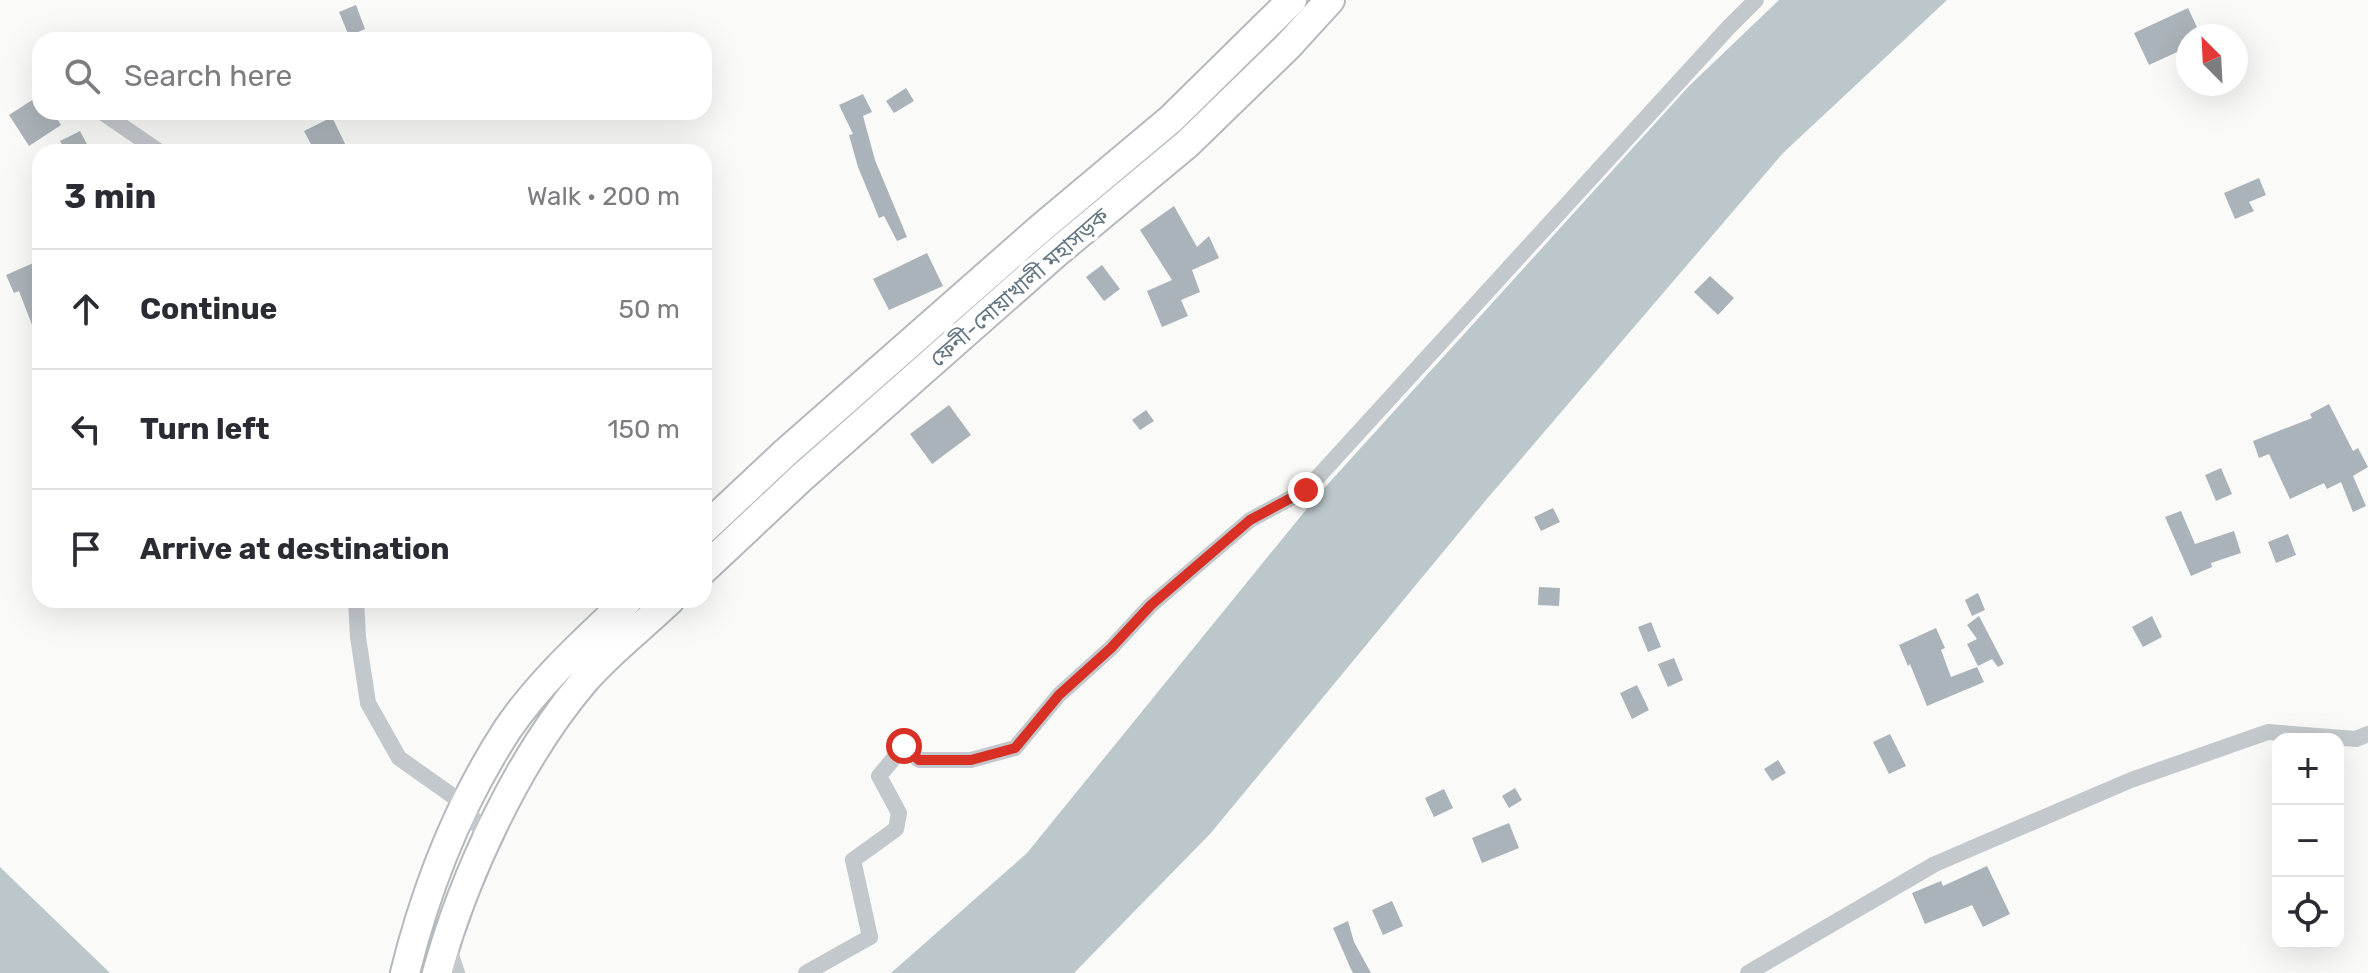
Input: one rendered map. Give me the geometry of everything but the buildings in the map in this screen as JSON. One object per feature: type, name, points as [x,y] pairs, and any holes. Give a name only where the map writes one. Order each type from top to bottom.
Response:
[{"type":"highway","name":"ফেনী-নোয়াখালী মহাসড়ক","points":[[712,521],[785,453],[1041,228],[1171,119],[1292,0]]},
{"type":"highway","name":"ফেনী-নোয়াখালী মহাসড়ক","points":[[712,561],[801,478],[1056,253],[1187,144],[1288,46],[1330,0]]},
{"type":"highway","points":[[405,973],[417,924],[464,804],[508,728],[569,656],[620,608]]},
{"type":"highway","points":[[437,973],[446,940],[487,840],[535,749],[586,679],[661,608]]},
{"type":"street","points":[[806,973],[870,937],[853,860],[896,829],[899,813],[879,776],[904,746],[919,760],[971,760],[1015,748],[1059,695],[1111,648],[1151,605],[1250,520],[1306,490],[1756,0]]},
{"type":"street","points":[[113,120],[148,144]]},
{"type":"street","points":[[356,608],[368,703],[399,758],[464,804],[487,840]]},
{"type":"street","points":[[1748,973],[1935,864],[2131,780],[2268,732],[2356,739],[2368,734]]},
{"type":"street","points":[[446,940],[457,973]]},
{"type":"shaded area","points":[[1779,0],[1947,0],[1783,153],[1486,500],[1210,834],[1074,973],[891,973],[1027,853],[1318,495],[1689,86]]},
{"type":"shaded area","points":[[0,867],[110,973],[0,973]]},
{"type":"route","points":[[904,746],[919,760],[971,760],[1015,748],[1059,695],[1111,648],[1151,605],[1250,520],[1306,490]]}]
